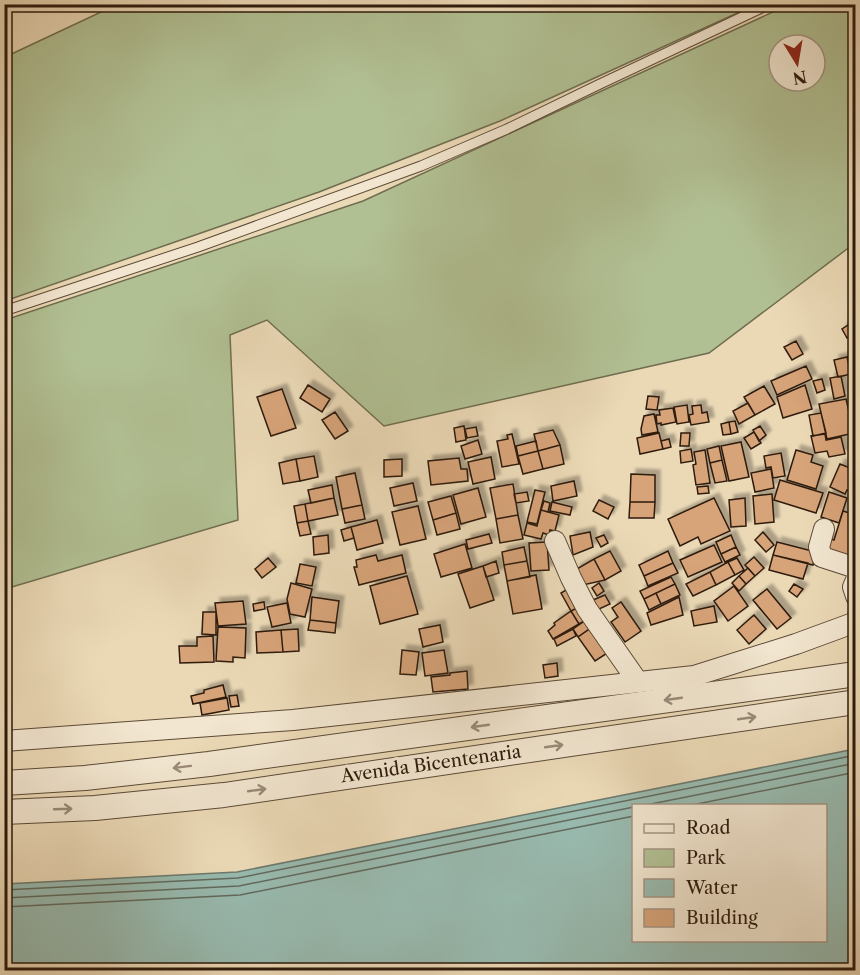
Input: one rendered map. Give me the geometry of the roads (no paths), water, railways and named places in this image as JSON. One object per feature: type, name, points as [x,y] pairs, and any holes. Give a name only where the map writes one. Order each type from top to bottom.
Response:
[{"type":"street","points":[[824,529],[819,547],[822,557],[855,568]]},
{"type":"street","points":[[555,541],[587,609],[638,682]]},
{"type":"street","points":[[855,580],[853,587],[855,596]]},
{"type":"street","points":[[4,741],[293,720],[694,676],[796,644],[855,622]]},
{"type":"street","name":"Avenida Bicentenaria","points":[[4,783],[85,778],[209,764],[855,674]]},
{"type":"street","name":"Avenida Bicentenaria","points":[[4,812],[95,808],[224,795],[855,702]]},
{"type":"lane","points":[[4,311],[198,247],[421,166],[507,129],[770,4]]},
{"type":"water","points":[[855,749],[855,970],[5,970],[5,884],[237,872]]}]
